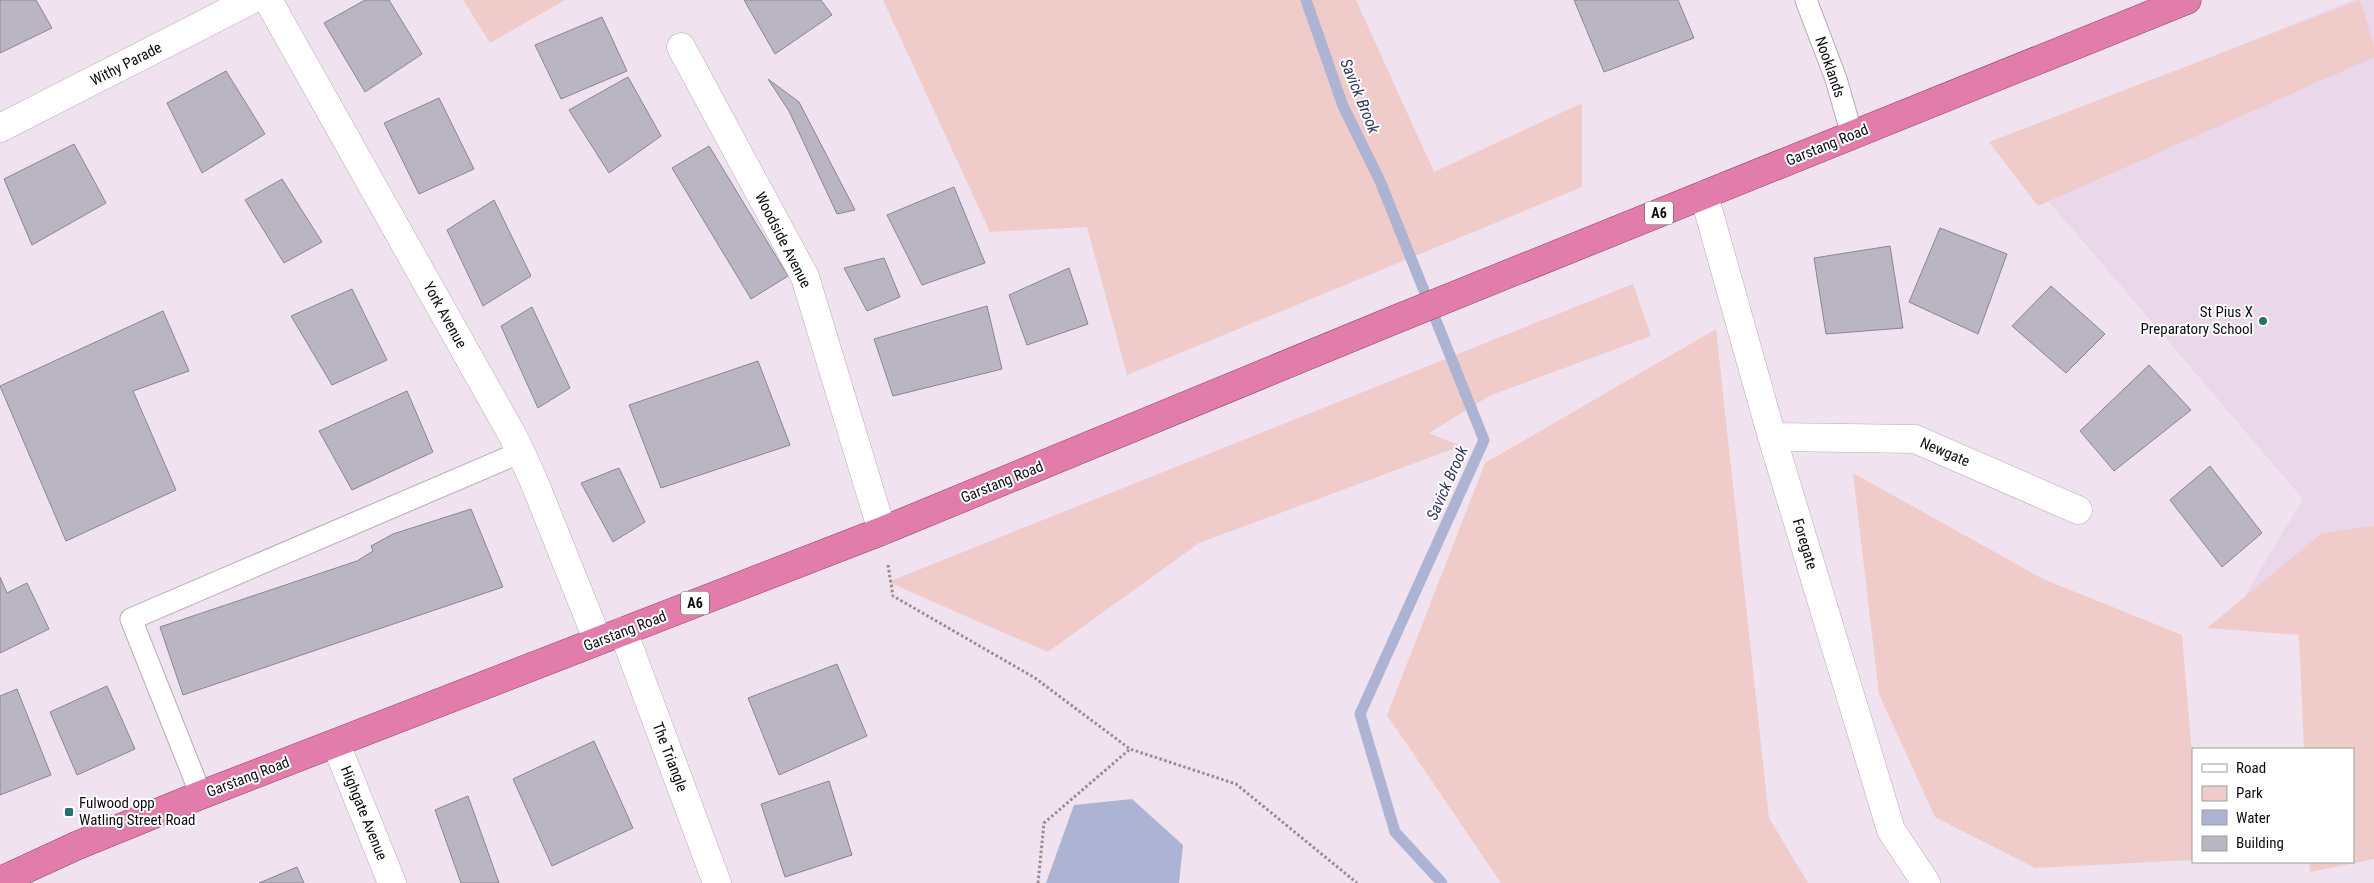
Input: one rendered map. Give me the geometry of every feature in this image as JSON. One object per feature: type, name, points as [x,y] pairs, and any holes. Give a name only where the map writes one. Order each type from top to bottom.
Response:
[{"type":"highway","name":"Garstang Road","points":[[0,881],[76,846],[201,795],[882,531],[1389,322],[2187,0]]},
{"type":"street","name":"Withy Parade","points":[[0,128],[251,0]]},
{"type":"street","name":"York Avenue","points":[[268,0],[521,452],[598,642]]},
{"type":"street","name":"Woodside Avenue","points":[[682,47],[804,277],[882,531]]},
{"type":"street","name":"Foregate","points":[[1704,195],[1772,437],[1891,830],[1926,883]]},
{"type":"street","name":"Newgate","points":[[1772,437],[1915,439],[2078,510]]},
{"type":"street","name":"The Triangle","points":[[623,631],[718,883]]},
{"type":"street","name":"Highgate Avenue","points":[[336,744],[392,883]]},
{"type":"lane","name":"Nooklands","points":[[1806,0],[1836,78],[1852,135]]},
{"type":"lane","points":[[201,795],[132,619],[521,452]]},
{"type":"path","points":[[882,531],[893,596],[1035,678],[1130,748],[1236,784],[1358,883]]},
{"type":"path","points":[[1038,883],[1044,824],[1130,748]]},
{"type":"shaded area","name":"St Pius X Preparatory School","points":[[2353,0],[2374,0],[2374,623],[2288,629],[2245,595],[2303,499],[1999,143]]},
{"type":"green space","points":[[463,0],[565,0],[490,43]]},
{"type":"green space","points":[[883,0],[1356,0],[1434,172],[1582,103],[1582,187],[1127,375],[1087,227],[990,232]]},
{"type":"green space","points":[[2360,0],[2374,47],[2374,57],[2038,206],[1989,142]]},
{"type":"green space","points":[[1633,284],[1651,336],[1489,396],[1429,433],[1461,446],[1199,543],[1048,652],[888,582]]},
{"type":"green space","points":[[1716,329],[1769,818],[1808,883],[1501,883],[1387,715],[1485,463]]},
{"type":"green space","points":[[1853,473],[2043,579],[2182,635],[2192,755],[2192,860],[2035,868],[1935,817],[1879,694]]},
{"type":"green space","points":[[2374,526],[2374,859],[2310,872],[2309,863],[2354,863],[2354,748],[2304,748],[2299,635],[2207,628],[2322,533]]},
{"type":"water","points":[[1132,799],[1183,845],[1179,883],[1046,883],[1074,805]]},
{"type":"building","points":[[0,0],[36,0],[52,28],[0,53]]},
{"type":"building","points":[[365,0],[389,0],[422,54],[365,92],[324,23]]},
{"type":"building","points":[[744,0],[821,0],[832,15],[775,54]]},
{"type":"building","points":[[1574,0],[1678,0],[1694,38],[1604,72]]},
{"type":"building","points":[[602,17],[627,71],[561,99],[535,45]]},
{"type":"building","points":[[226,71],[265,134],[202,173],[167,103]]},
{"type":"building","points":[[628,77],[661,136],[609,173],[569,110]]},
{"type":"building","points":[[768,79],[799,102],[855,210],[837,214],[789,111]]},
{"type":"building","points":[[439,98],[474,169],[419,194],[384,123]]},
{"type":"building","points":[[74,144],[106,203],[32,245],[4,179]]},
{"type":"building","points":[[709,146],[788,276],[751,299],[672,168]]},
{"type":"building","points":[[282,179],[322,242],[284,263],[245,200]]},
{"type":"building","points":[[954,187],[985,263],[922,285],[887,215]]},
{"type":"building","points":[[494,200],[531,276],[483,306],[447,230]]},
{"type":"building","points":[[1940,228],[2007,254],[1978,334],[1909,302]]},
{"type":"building","points":[[1890,246],[1903,328],[1826,334],[1814,258]]},
{"type":"building","points":[[884,258],[900,297],[867,311],[844,268]]},
{"type":"building","points":[[1069,268],[1088,324],[1027,345],[1009,295]]},
{"type":"building","points":[[2051,286],[2105,334],[2066,373],[2012,326]]},
{"type":"building","points":[[352,289],[387,360],[332,385],[291,316]]},
{"type":"building","points":[[987,306],[1002,369],[893,396],[874,339]]},
{"type":"building","points":[[532,307],[570,388],[538,408],[501,326]]},
{"type":"building","points":[[163,311],[189,371],[133,391],[176,490],[66,541],[0,386]]},
{"type":"building","points":[[758,361],[790,445],[661,488],[629,405]]},
{"type":"building","points":[[2149,365],[2191,410],[2114,471],[2080,431]]},
{"type":"building","points":[[407,391],[433,452],[352,490],[319,431]]},
{"type":"building","points":[[2210,466],[2262,533],[2222,567],[2170,500]]},
{"type":"building","points":[[619,468],[645,522],[613,542],[581,483]]},
{"type":"building","points":[[471,509],[503,587],[183,695],[160,627],[357,561],[373,551],[371,546],[393,534]]},
{"type":"building","points":[[0,577],[7,593],[27,583],[49,629],[0,653]]},
{"type":"building","points":[[837,664],[867,736],[779,775],[748,698]]},
{"type":"building","points":[[107,686],[135,749],[77,775],[50,712]]},
{"type":"building","points":[[17,689],[51,775],[0,795],[0,696]]},
{"type":"building","points":[[594,741],[633,828],[552,866],[513,779]]},
{"type":"building","points":[[829,781],[852,855],[785,877],[761,804]]},
{"type":"building","points":[[468,796],[499,883],[461,883],[435,810]]},
{"type":"building","points":[[297,867],[304,883],[259,883]]},
{"type":"waterway","name":"Savick Brook","points":[[1306,0],[1343,106],[1380,181],[1484,440],[1360,714],[1395,832],[1442,883]]},
{"type":"place","name":"St Pius X Preparatory School","points":[[2263,321]]},
{"type":"place","name":"Fulwood opp Watling Street Road","points":[[69,812]]}]
